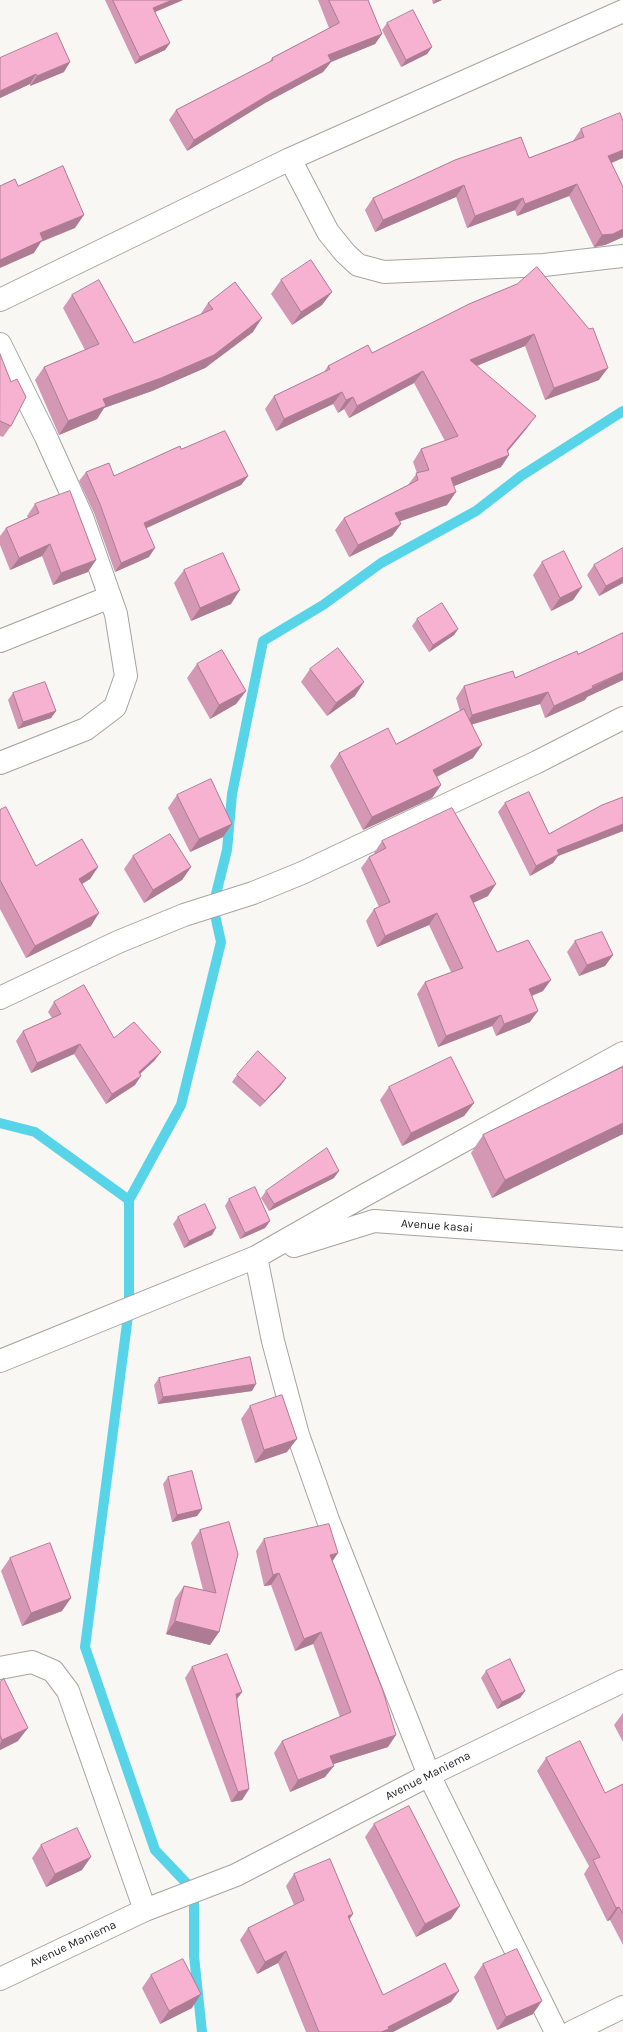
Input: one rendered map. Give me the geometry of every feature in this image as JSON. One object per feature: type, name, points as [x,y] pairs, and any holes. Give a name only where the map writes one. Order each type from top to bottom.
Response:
[{"type":"street","points":[[0,300],[290,159],[623,11]]},
{"type":"street","points":[[290,159],[328,232],[345,253],[358,265],[384,272],[544,265],[623,256]]},
{"type":"street","points":[[0,344],[46,437],[82,517],[116,614],[126,676],[115,707],[86,729],[0,763]]},
{"type":"street","points":[[0,641],[110,597]]},
{"type":"street","points":[[0,998],[125,939],[184,915],[253,893],[302,873],[530,765],[623,718]]},
{"type":"street","points":[[0,1361],[256,1257],[371,1191],[623,1053]]},
{"type":"street","name":"Avenue kasai","points":[[256,1257],[374,1221],[623,1239]]},
{"type":"street","points":[[256,1257],[273,1341],[298,1435],[328,1520],[429,1775],[556,2032]]},
{"type":"street","points":[[0,1668],[32,1662],[53,1671],[68,1692],[145,1910]]},
{"type":"street","name":"Avenue Maniema","points":[[0,1979],[145,1910],[236,1876],[429,1775],[623,1681]]},
{"type":"street","points":[[572,2032],[623,2007]]},
{"type":"building","points":[[113,0],[172,0],[153,8],[170,43],[140,57]]},
{"type":"building","points":[[329,0],[368,0],[382,34],[328,55],[331,61],[273,92],[194,140],[176,110],[273,60],[272,58],[339,23]]},
{"type":"building","points":[[413,10],[432,47],[406,60],[387,23]]},
{"type":"building","points":[[57,33],[70,62],[37,76],[36,74],[0,91],[0,58]]},
{"type":"building","points":[[620,113],[623,121],[623,150],[608,156],[623,187],[623,229],[613,234],[602,235],[577,184],[525,204],[523,198],[475,216],[464,185],[383,220],[373,198],[455,160],[521,137],[529,158],[584,137],[581,129]]},
{"type":"building","points":[[63,166],[84,215],[40,233],[43,240],[0,260],[0,186],[15,179],[18,186]]},
{"type":"building","points":[[311,260],[332,292],[301,312],[281,280]]},
{"type":"building","points":[[537,267],[589,329],[593,328],[608,368],[554,388],[534,334],[470,360],[536,416],[507,450],[509,455],[451,478],[456,492],[395,513],[401,524],[358,545],[344,518],[418,480],[416,473],[429,470],[421,449],[458,436],[423,371],[357,406],[353,397],[346,400],[342,392],[284,419],[274,396],[330,369],[328,366],[368,345],[372,353],[469,304],[517,284]]},
{"type":"building","points":[[99,280],[134,343],[213,309],[208,303],[235,282],[262,318],[214,355],[161,378],[103,399],[106,406],[68,421],[44,367],[99,344],[72,295]]},
{"type":"building","points":[[0,354],[11,382],[17,379],[26,397],[11,426],[0,421]]},
{"type":"building","points":[[225,431],[248,476],[144,523],[155,548],[121,563],[100,504],[86,472],[109,463],[114,476],[180,446],[181,449]]},
{"type":"building","points":[[70,491],[96,560],[61,573],[50,544],[19,558],[6,528],[39,513],[35,504]]},
{"type":"building","points":[[623,548],[623,577],[606,586],[594,565]]},
{"type":"building","points":[[564,551],[582,587],[560,598],[542,562]]},
{"type":"building","points":[[223,553],[240,590],[200,608],[184,570]]},
{"type":"building","points":[[442,603],[458,629],[433,645],[417,619]]},
{"type":"building","points":[[623,633],[623,672],[554,706],[548,692],[472,715],[464,686],[513,671],[515,678],[577,651],[578,654]]},
{"type":"building","points":[[338,648],[364,682],[336,703],[310,669]]},
{"type":"building","points":[[222,650],[246,691],[219,705],[197,664]]},
{"type":"building","points":[[45,682],[56,711],[23,722],[13,693]]},
{"type":"building","points":[[464,709],[482,745],[433,770],[441,785],[372,817],[339,753],[388,728],[396,744]]},
{"type":"building","points":[[211,779],[232,824],[199,839],[177,795]]},
{"type":"building","points":[[529,792],[549,834],[602,805],[623,797],[623,824],[557,850],[559,854],[536,866],[505,803]]},
{"type":"building","points":[[6,807],[36,866],[82,839],[98,867],[79,879],[99,913],[35,946],[0,880],[0,810]]},
{"type":"building","points":[[452,808],[496,884],[470,896],[497,952],[528,940],[551,980],[529,989],[538,1011],[504,1024],[501,1015],[446,1036],[425,982],[463,968],[437,913],[385,936],[374,909],[390,902],[369,857],[386,848],[382,841]]},
{"type":"building","points":[[170,834],[191,867],[153,890],[133,856]]},
{"type":"building","points":[[602,932],[613,955],[587,965],[575,941]]},
{"type":"building","points":[[84,985],[114,1038],[134,1022],[161,1052],[139,1072],[141,1076],[112,1094],[80,1044],[37,1063],[23,1031],[61,1014],[54,1002]]},
{"type":"building","points":[[258,1051],[286,1078],[265,1101],[237,1075]]},
{"type":"building","points":[[451,1057],[474,1103],[411,1133],[389,1087]]},
{"type":"building","points":[[623,1067],[623,1123],[505,1180],[483,1135]]},
{"type":"building","points":[[327,1148],[339,1171],[274,1204],[266,1191]]},
{"type":"building","points":[[255,1187],[270,1221],[245,1233],[229,1199]]},
{"type":"building","points":[[205,1204],[216,1228],[189,1241],[178,1217]]},
{"type":"building","points":[[250,1357],[256,1384],[163,1397],[159,1378]]},
{"type":"building","points":[[282,1395],[297,1439],[264,1450],[250,1406]]},
{"type":"building","points":[[192,1471],[202,1509],[177,1515],[168,1477]]},
{"type":"building","points":[[229,1522],[238,1554],[219,1632],[175,1621],[184,1586],[216,1593],[200,1530]]},
{"type":"building","points":[[329,1524],[338,1553],[330,1555],[383,1691],[396,1735],[330,1756],[334,1766],[298,1780],[282,1741],[351,1712],[321,1632],[304,1639],[279,1573],[273,1575],[264,1539]]},
{"type":"building","points":[[50,1543],[71,1598],[31,1613],[10,1558]]},
{"type":"building","points":[[227,1654],[242,1692],[236,1694],[249,1789],[238,1792],[192,1667]]},
{"type":"building","points":[[510,1659],[525,1691],[502,1702],[486,1671]]},
{"type":"building","points":[[4,1679],[28,1728],[2,1740],[0,1735],[0,1682]]},
{"type":"building","points":[[580,1741],[605,1793],[623,1784],[623,1914],[619,1907],[616,1908],[593,1860],[600,1857],[546,1758]]},
{"type":"building","points":[[409,1806],[460,1906],[425,1924],[374,1824]]},
{"type":"building","points":[[77,1828],[91,1857],[55,1874],[41,1845]]},
{"type":"building","points":[[330,1859],[353,1914],[348,1916],[383,1995],[445,1963],[459,1991],[381,2032],[319,2032],[286,1951],[265,1962],[248,1928],[304,1900],[294,1874]]},
{"type":"building","points":[[517,1949],[542,2001],[506,2017],[483,1964]]},
{"type":"building","points":[[183,1959],[201,1994],[169,2011],[151,1975]]},
{"type":"waterway","points":[[202,2032],[194,1956],[194,1891],[155,1850],[85,1647],[129,1308],[129,1200],[181,1105],[221,942],[213,906],[227,850],[232,794],[263,641],[323,605],[381,563],[476,511],[521,476],[623,411]]},
{"type":"waterway","points":[[0,1123],[35,1132],[129,1200]]}]
